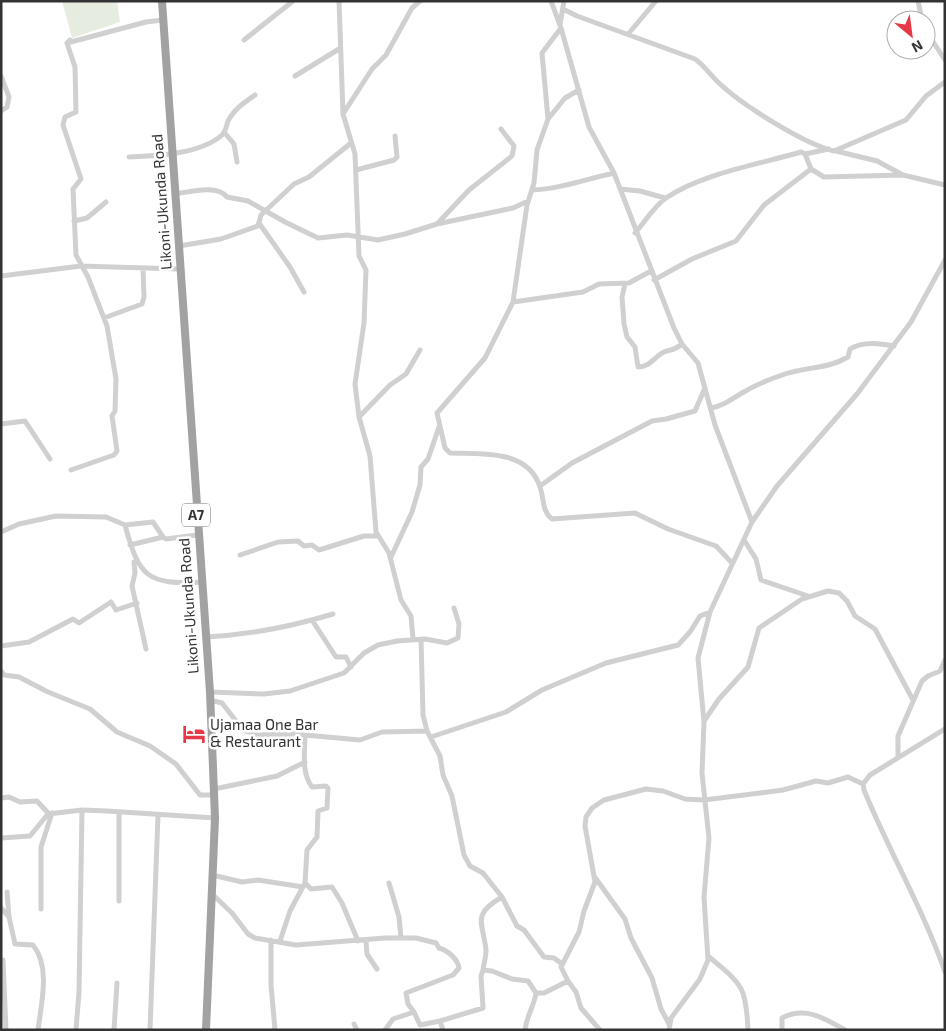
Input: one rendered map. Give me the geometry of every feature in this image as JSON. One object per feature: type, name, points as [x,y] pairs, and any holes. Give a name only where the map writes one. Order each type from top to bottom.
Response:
[{"type":"highway","name":"Likoni-Ukunda Road","points":[[162,1],[210,696],[215,818],[210,893],[206,1030]]},
{"type":"street","points":[[244,40],[293,1]]},
{"type":"street","points":[[339,1],[339,49],[342,73],[343,114],[356,170],[359,256],[366,270],[364,322],[355,384],[359,417],[370,456],[375,528],[391,557],[401,600],[411,616],[412,639]]},
{"type":"street","points":[[343,114],[372,69],[386,55],[412,8],[420,1]]},
{"type":"street","points":[[551,1],[589,127],[614,173],[635,233],[682,344],[698,363],[714,424],[752,522]]},
{"type":"street","points":[[548,119],[542,53],[560,26],[564,1]]},
{"type":"street","points":[[629,33],[656,1]]},
{"type":"street","points":[[563,9],[577,16],[629,33],[695,59],[719,83],[769,120],[831,150],[878,161],[903,175]]},
{"type":"street","points":[[71,470],[112,456],[117,452],[112,416],[115,411],[115,372],[104,318],[88,277],[76,256],[73,189],[81,179],[63,125],[65,117],[76,112],[75,67],[68,42],[146,22],[163,20]]},
{"type":"street","points":[[936,46],[945,60]]},
{"type":"street","points":[[295,76],[339,49]]},
{"type":"street","points":[[1,76],[9,96],[7,107],[1,112]]},
{"type":"street","points":[[635,233],[665,198],[692,185],[750,165],[801,152],[805,154],[843,149],[906,120],[926,96],[945,82]]},
{"type":"street","points":[[579,90],[565,98],[548,119],[537,150],[513,302],[485,358],[437,413],[439,427],[449,453],[510,457],[534,474],[540,486],[546,514],[552,519],[635,513],[668,529],[716,546],[732,563]]},
{"type":"street","points":[[130,157],[172,155],[209,143],[224,132],[228,122],[239,107],[255,95]]},
{"type":"street","points":[[437,224],[469,190],[514,154],[512,143],[501,128]]},
{"type":"street","points":[[224,132],[234,144],[237,162]]},
{"type":"street","points":[[356,170],[394,160],[397,157],[395,136]]},
{"type":"street","points":[[178,246],[236,235],[258,226],[261,215],[268,211],[294,184],[309,176],[351,143]]},
{"type":"street","points":[[805,154],[811,169],[827,177],[903,175],[945,185]]},
{"type":"street","points":[[654,280],[692,259],[736,241],[764,205],[811,169]]},
{"type":"street","points":[[532,190],[556,188],[574,181],[614,173]]},
{"type":"street","points":[[620,189],[665,198]]},
{"type":"street","points":[[175,194],[211,190],[224,193],[227,197],[248,201],[284,222],[318,238],[359,236],[378,240],[392,238],[437,224],[513,208],[528,201]]},
{"type":"street","points":[[74,221],[87,218],[106,202]]},
{"type":"street","points":[[259,223],[290,267],[304,292]]},
{"type":"street","points":[[669,1027],[674,1012],[704,973],[708,956],[704,898],[709,838],[704,800],[702,755],[704,722],[698,658],[710,612],[752,522],[777,486],[857,394],[894,346],[911,322],[945,260]]},
{"type":"street","points":[[1,276],[49,268],[81,266],[180,269]]},
{"type":"street","points":[[104,318],[142,304],[144,297],[143,268]]},
{"type":"street","points":[[513,302],[583,292],[599,284],[624,284],[651,271]]},
{"type":"street","points":[[624,284],[622,297],[624,324],[627,337],[634,345],[638,367],[648,365],[661,354],[674,351],[682,344]]},
{"type":"street","points":[[711,408],[730,403],[749,389],[785,374],[828,367],[848,357],[850,349],[856,345],[877,343],[894,346]]},
{"type":"street","points":[[359,417],[390,386],[406,374],[420,350]]},
{"type":"street","points":[[540,486],[572,463],[652,420],[666,419],[695,410],[704,390]]},
{"type":"street","points":[[1,424],[25,421],[50,458]]},
{"type":"street","points":[[391,557],[412,512],[420,485],[421,467],[428,459],[439,427]]},
{"type":"street","points":[[1,532],[19,524],[56,516],[106,517],[125,525],[153,522],[163,537]]},
{"type":"street","points":[[125,525],[130,545],[140,568],[162,582],[202,582]]},
{"type":"street","points":[[130,545],[163,537],[198,535]]},
{"type":"street","points":[[240,555],[278,542],[300,541],[304,546],[312,545],[319,550],[364,536],[378,536]]},
{"type":"street","points":[[744,540],[756,559],[761,580],[808,596]]},
{"type":"street","points":[[134,556],[135,573],[132,586],[146,649]]},
{"type":"street","points":[[704,722],[720,699],[748,667],[758,628],[808,596],[828,591],[844,597],[855,616],[874,629],[913,700]]},
{"type":"street","points":[[1,646],[29,642],[73,619],[79,623],[110,602],[116,610],[137,603]]},
{"type":"street","points":[[210,696],[288,692],[341,674],[374,647],[412,639],[447,643],[458,638],[459,624],[454,608]]},
{"type":"street","points":[[431,737],[506,712],[542,690],[606,663],[678,645],[690,632],[700,616],[710,612]]},
{"type":"street","points":[[205,637],[249,634],[333,614]]},
{"type":"street","points":[[312,620],[336,657],[346,657],[351,667]]},
{"type":"street","points":[[421,639],[422,702],[427,731],[431,737],[452,796],[464,856],[470,866],[482,873],[502,896],[517,926],[524,930],[544,956],[554,958],[562,963],[568,982],[576,992],[581,1008],[600,1030]]},
{"type":"street","points":[[898,756],[898,736],[913,700],[924,678],[940,671],[945,660]]},
{"type":"street","points":[[1,671],[4,675],[20,676],[48,692],[90,709],[117,732],[150,746],[176,764],[200,795],[277,776],[305,762]]},
{"type":"street","points":[[210,696],[223,704],[239,726],[248,733],[305,735],[360,740],[382,732],[427,731]]},
{"type":"street","points":[[863,784],[870,775],[898,756],[945,729]]},
{"type":"street","points":[[280,941],[290,911],[304,885],[307,850],[316,837],[318,811],[327,808],[329,790],[326,786],[312,787],[305,772],[305,735]]},
{"type":"street","points":[[562,963],[579,932],[584,911],[594,889],[594,875],[585,826],[586,817],[592,808],[604,800],[646,789],[663,791],[685,799],[704,800],[784,790],[816,781],[828,782],[848,777],[863,784],[878,823],[932,935],[945,972]]},
{"type":"street","points":[[1,798],[10,798],[20,802],[37,802],[50,814]]},
{"type":"street","points":[[1,838],[31,835],[50,814],[82,810],[215,818]]},
{"type":"street","points":[[76,1030],[79,992],[82,810]]},
{"type":"street","points":[[119,812],[119,902]]},
{"type":"street","points":[[41,909],[41,847],[50,814]]},
{"type":"street","points":[[150,1030],[158,815]]},
{"type":"street","points":[[212,875],[242,882],[258,880],[304,885],[311,889],[332,887],[342,903],[358,941]]},
{"type":"street","points":[[594,875],[624,919],[631,938],[652,978],[661,1009],[669,1027]]},
{"type":"street","points":[[389,883],[399,917],[401,938]]},
{"type":"street","points":[[7,892],[9,918],[15,944],[33,945],[39,956],[43,996],[38,1030]]},
{"type":"street","points":[[210,893],[232,913],[251,937],[296,945],[401,938],[416,938],[436,942],[440,948],[446,950],[459,964],[453,975],[406,993],[408,1004],[420,1025],[482,1008],[481,976],[486,948],[481,931],[482,915],[486,908],[502,896]]},
{"type":"street","points":[[1,908],[9,918]]},
{"type":"street","points":[[271,940],[271,985],[276,1030]]},
{"type":"street","points":[[366,940],[367,954],[377,969]]},
{"type":"street","points":[[708,956],[739,982],[743,992],[748,1030]]},
{"type":"street","points":[[3,960],[6,1030]]},
{"type":"street","points":[[483,970],[492,971],[512,979],[526,979],[536,992],[544,993],[568,982]]},
{"type":"street","points":[[114,1030],[117,983]]},
{"type":"street","points":[[526,1030],[527,1014],[534,1006],[536,992]]},
{"type":"street","points":[[385,1030],[393,1019],[414,1012]]},
{"type":"street","points":[[782,1030],[782,1018],[800,1012],[820,1016],[845,1030]]},
{"type":"street","points":[[440,1021],[443,1030]]},
{"type":"street","points":[[354,1024],[357,1030]]},
{"type":"shaded area","points":[[62,1],[117,1],[120,22],[72,38]]},
{"type":"place","name":"Ujamaa One Bar & Restaurant","points":[[194,734]]}]
